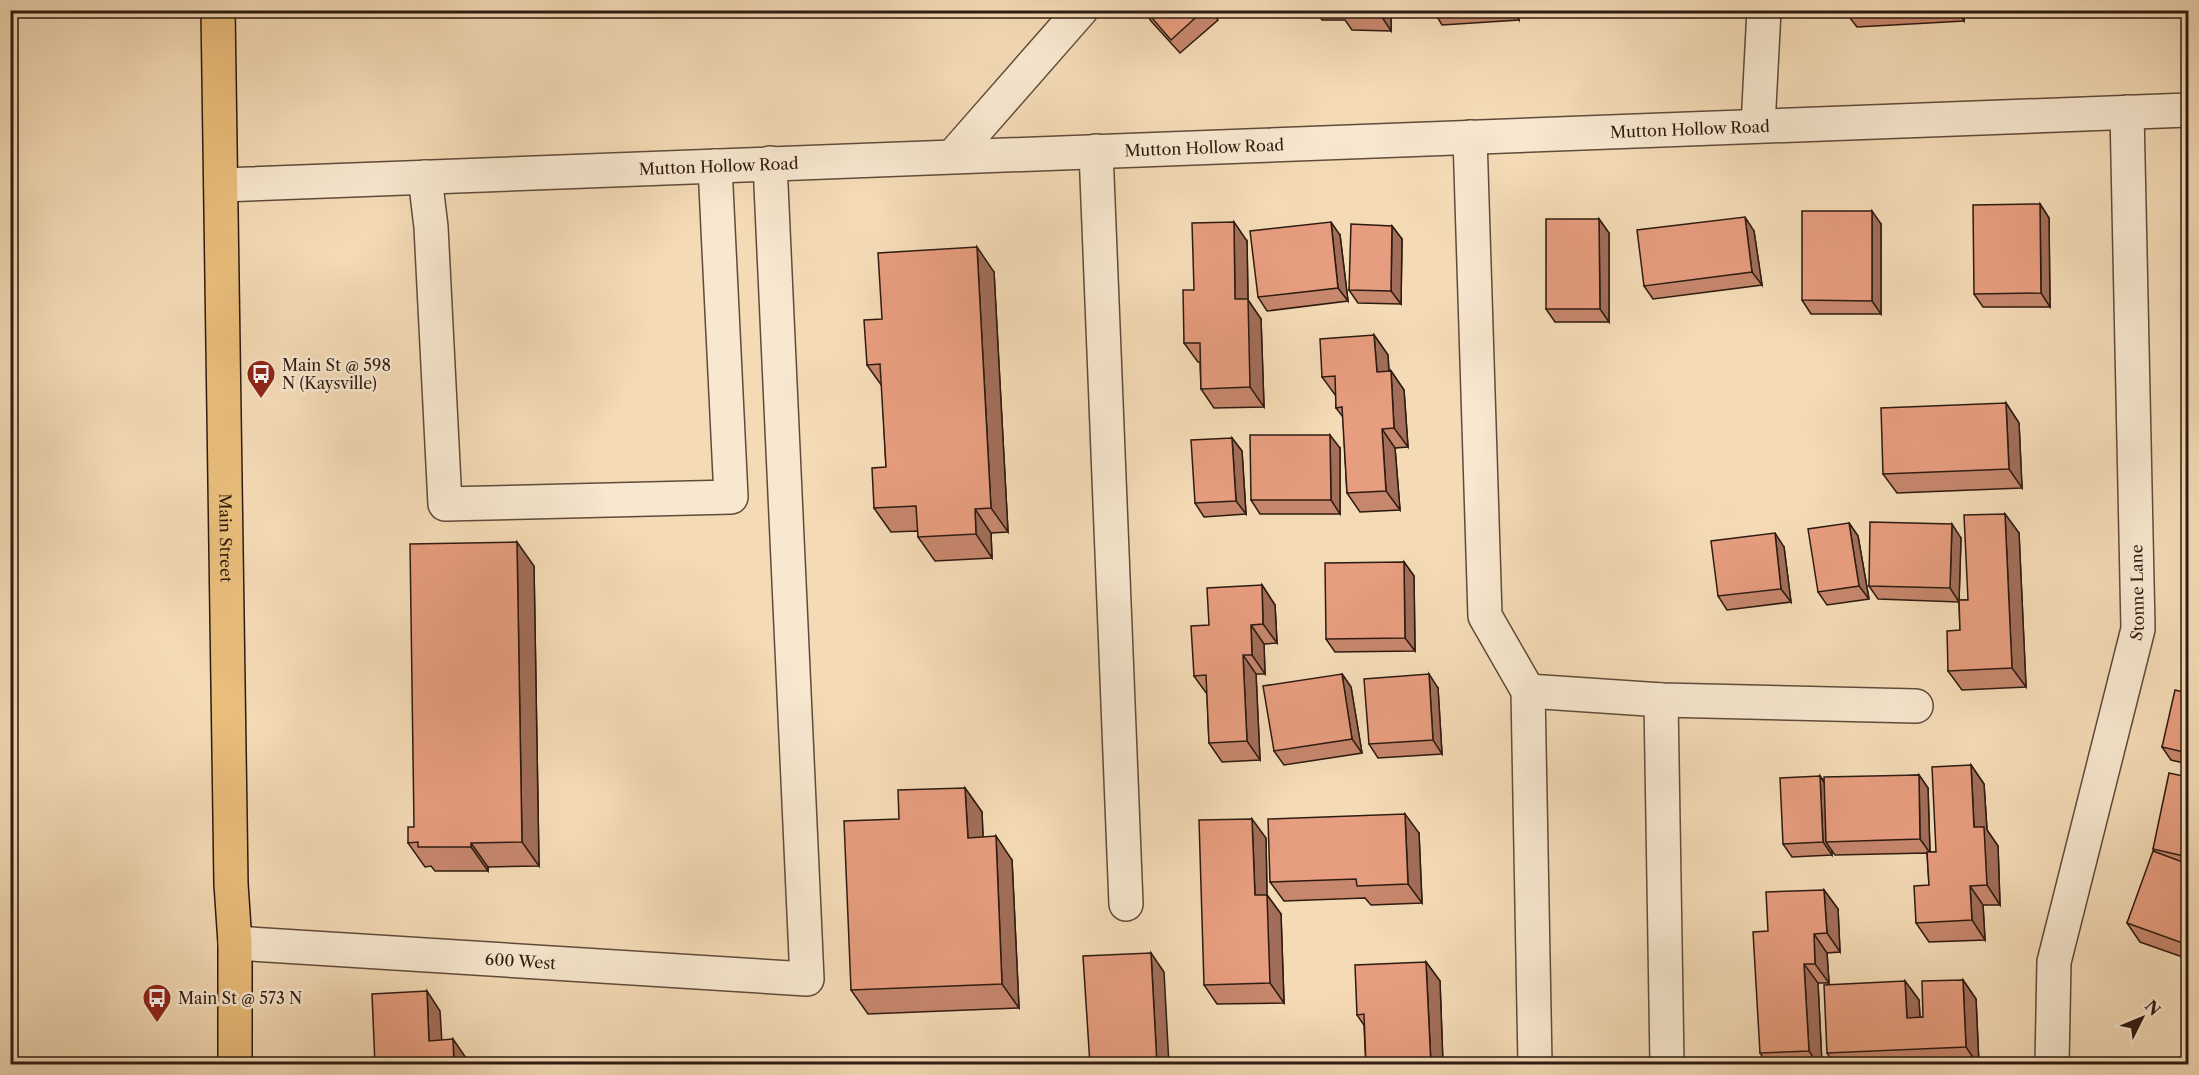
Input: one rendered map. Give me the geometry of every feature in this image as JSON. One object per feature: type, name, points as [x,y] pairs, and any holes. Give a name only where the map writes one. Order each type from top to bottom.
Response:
[{"type":"main road","name":"Main Street","points":[[218,10],[231,884],[235,943],[235,1065]]},
{"type":"street","points":[[953,156],[1082,10]]},
{"type":"street","points":[[1758,126],[1764,10]]},
{"type":"street","name":"Mutton Hollow Road","points":[[221,185],[2188,110]]},
{"type":"street","name":"Stonne Lane","points":[[2052,1065],[2054,962],[2138,629],[2127,112]]},
{"type":"street","points":[[1470,137],[1485,616],[1528,691],[1535,1065]]},
{"type":"street","points":[[1096,151],[1126,904]]},
{"type":"street","name":"600 West","points":[[235,943],[807,980],[770,164]]},
{"type":"street","points":[[426,177],[431,227],[445,504],[732,496],[715,166]]},
{"type":"street","points":[[1528,691],[1660,699],[1916,706]]},
{"type":"street","points":[[1660,699],[1667,1065]]},
{"type":"building","points":[[1145,10],[1204,10],[1171,40]]},
{"type":"building","points":[[1343,10],[1382,10],[1382,17],[1343,17]]},
{"type":"building","points":[[1847,10],[1911,10],[1847,14]]},
{"type":"building","points":[[2040,204],[2041,293],[1974,294],[1973,205]]},
{"type":"building","points":[[1802,211],[1872,211],[1872,301],[1802,300]]},
{"type":"building","points":[[1745,217],[1752,272],[1644,286],[1637,230]]},
{"type":"building","points":[[1546,219],[1599,219],[1600,309],[1546,309]]},
{"type":"building","points":[[1234,222],[1235,299],[1248,299],[1250,387],[1201,389],[1200,343],[1184,343],[1183,290],[1194,290],[1192,223]]},
{"type":"building","points":[[1331,222],[1338,288],[1258,297],[1250,231]]},
{"type":"building","points":[[1351,224],[1392,226],[1391,291],[1349,290]]},
{"type":"building","points":[[977,247],[991,508],[975,509],[976,534],[918,537],[916,506],[874,508],[872,468],[886,467],[880,364],[867,365],[864,320],[882,319],[878,253]]},
{"type":"building","points":[[2187,275],[2188,275],[2188,354]]},
{"type":"building","points":[[1374,335],[1377,372],[1391,371],[1394,428],[1382,429],[1386,491],[1347,493],[1342,407],[1336,408],[1335,376],[1322,377],[1320,339]]},
{"type":"building","points":[[2006,403],[2009,469],[1883,474],[1881,408]]},
{"type":"building","points":[[1250,435],[1330,435],[1331,500],[1251,500]]},
{"type":"building","points":[[1232,438],[1236,501],[1195,503],[1191,440]]},
{"type":"building","points":[[2005,514],[2012,668],[1948,671],[1947,631],[1960,630],[1959,600],[1968,600],[1964,515]]},
{"type":"building","points":[[1870,522],[1952,524],[1950,588],[1869,586]]},
{"type":"building","points":[[1849,523],[1859,586],[1818,592],[1808,529]]},
{"type":"building","points":[[1775,533],[1781,589],[1718,596],[1711,541]]},
{"type":"building","points":[[517,542],[522,842],[471,843],[471,847],[418,847],[418,842],[408,843],[408,827],[414,827],[410,544]]},
{"type":"building","points":[[1404,562],[1405,638],[1326,639],[1325,563]]},
{"type":"building","points":[[1262,585],[1263,624],[1251,625],[1252,655],[1243,655],[1247,741],[1209,743],[1206,675],[1194,676],[1191,626],[1209,625],[1207,588]]},
{"type":"building","points":[[2188,616],[2188,664],[2185,664]]},
{"type":"building","points":[[1342,674],[1352,739],[1274,751],[1263,686]]},
{"type":"building","points":[[1429,674],[1433,740],[1369,744],[1364,679]]},
{"type":"building","points":[[2175,690],[2188,693],[2188,753],[2162,747]]},
{"type":"building","points":[[1971,765],[1974,827],[1984,827],[1987,885],[1970,886],[1972,920],[1916,923],[1914,886],[1929,885],[1927,852],[1936,852],[1932,767]]},
{"type":"building","points":[[2169,773],[2188,777],[2188,857],[2153,849]]},
{"type":"building","points":[[1919,775],[1920,839],[1826,842],[1824,777]]},
{"type":"building","points":[[1820,776],[1823,842],[1783,844],[1780,778]]},
{"type":"building","points":[[965,788],[968,838],[996,836],[1002,984],[851,990],[844,821],[899,819],[898,790]]},
{"type":"building","points":[[1405,814],[1408,884],[1357,886],[1356,879],[1270,882],[1268,819]]},
{"type":"building","points":[[1252,819],[1255,895],[1267,895],[1270,983],[1204,985],[1199,820]]},
{"type":"building","points":[[2153,851],[2188,864],[2188,945],[2127,923]]},
{"type":"building","points":[[1824,890],[1827,933],[1814,934],[1815,964],[1804,964],[1809,1051],[1760,1053],[1753,932],[1768,931],[1766,892]]},
{"type":"building","points":[[1151,953],[1157,1065],[1090,1065],[1083,956]]},
{"type":"building","points":[[1426,962],[1431,1065],[1366,1065],[1364,1014],[1357,1015],[1355,965]]},
{"type":"building","points":[[1963,980],[1966,1047],[1827,1053],[1824,985],[1905,981],[1907,1018],[1923,1017],[1922,981]]},
{"type":"building","points":[[427,991],[429,1041],[453,1039],[454,1065],[375,1065],[372,994]]},
{"type":"place","name":"Main St @ 598 N (Kaysville)","points":[[261,400]]},
{"type":"place","name":"Main St @ 573 N","points":[[157,1024]]}]
